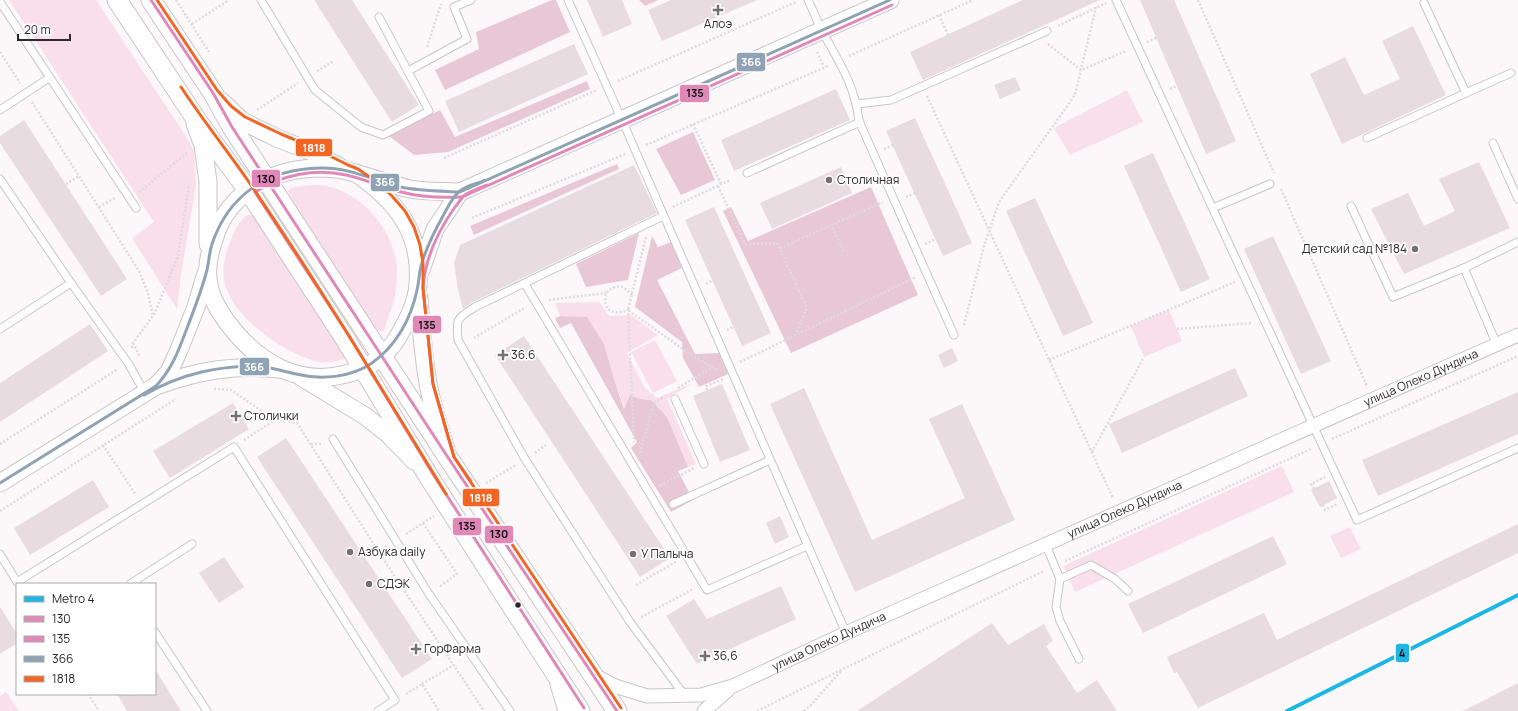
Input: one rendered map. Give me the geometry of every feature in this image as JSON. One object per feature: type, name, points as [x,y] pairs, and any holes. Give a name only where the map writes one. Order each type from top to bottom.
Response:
[{"type":"main road","points":[[116,0],[189,108],[248,190],[364,368],[429,477],[580,711]]},
{"type":"main road","points":[[152,0],[213,93],[232,127],[449,459],[617,711]]},
{"type":"street","points":[[151,390],[169,372],[179,350],[196,307],[215,234],[225,215],[248,190],[266,179],[286,171],[299,168],[324,168],[351,172],[412,189],[460,192],[890,0]]},
{"type":"street","points":[[213,93],[228,110],[242,121],[279,139],[310,151],[351,172],[374,186],[389,200],[400,214],[409,229],[415,246],[428,385],[449,459]]},
{"type":"street","points":[[189,108],[203,145],[206,168],[209,199],[209,285],[213,300],[232,328],[243,341],[266,360],[366,416],[388,434],[429,477]]},
{"type":"street","points":[[0,483],[151,390],[182,377],[210,370],[236,367],[262,367],[313,377],[345,375],[364,368],[392,347],[409,318],[418,282],[435,229],[460,192]]},
{"type":"street","name":"улица Олеко Дундича","points":[[592,674],[614,686],[648,696],[701,695],[733,686],[846,633],[1518,335]]},
{"type":"street","points":[[557,674],[567,711]]},
{"type":"street","name":"улица Олеко Дундича","points":[[704,711],[733,686]]},
{"type":"lane","points":[[261,0],[309,77],[315,90],[361,127],[383,135],[429,111],[379,17]]},
{"type":"lane","points":[[408,71],[467,39],[454,8],[471,0]]},
{"type":"lane","points":[[568,0],[846,633]]},
{"type":"lane","points":[[808,0],[822,30],[845,71],[857,104],[860,122],[954,336]]},
{"type":"lane","points":[[1116,0],[1213,208],[1312,427],[1357,520],[1518,448]]},
{"type":"lane","points":[[0,2],[136,208]]},
{"type":"lane","points":[[1424,3],[1466,93]]},
{"type":"lane","points":[[857,104],[891,100],[1037,35],[1047,32]]},
{"type":"lane","points":[[1367,138],[1511,73]]},
{"type":"lane","points":[[0,110],[50,78]]},
{"type":"lane","points":[[747,173],[860,122]]},
{"type":"lane","points":[[1493,143],[1518,199]]},
{"type":"lane","points":[[0,179],[128,363],[151,390]]},
{"type":"lane","points":[[1213,208],[1270,184]]},
{"type":"lane","points":[[1351,206],[1394,297],[1464,268],[1518,242]]},
{"type":"lane","points":[[663,214],[649,223],[475,307],[460,317],[457,322],[458,340],[525,459],[630,622],[685,696]]},
{"type":"lane","points":[[1464,268],[1497,345]]},
{"type":"lane","points":[[0,329],[71,283]]},
{"type":"lane","points":[[525,284],[708,590],[807,546]]},
{"type":"lane","points":[[675,399],[704,464]]},
{"type":"lane","points":[[333,439],[429,594],[510,711]]},
{"type":"lane","points":[[0,554],[18,583],[234,447],[395,700],[378,711]]},
{"type":"lane","points":[[673,504],[770,460]]},
{"type":"lane","points":[[132,583],[192,544]]},
{"type":"lane","points":[[1046,545],[1060,579],[1056,607],[1060,621],[1079,659]]},
{"type":"lane","points":[[1060,579],[1091,565],[1116,579],[1128,591]]},
{"type":"lane","points":[[156,634],[207,711]]},
{"type":"path","points":[[176,0],[213,57]]},
{"type":"path","points":[[192,24],[229,0]]},
{"type":"path","points":[[422,64],[443,0]]},
{"type":"path","points":[[444,158],[800,0]]},
{"type":"path","points":[[472,218],[635,150],[839,61],[973,0]]},
{"type":"path","points":[[1198,0],[1274,175]]},
{"type":"path","points":[[1047,32],[1108,2]]},
{"type":"path","points":[[954,336],[962,334],[984,246],[999,202],[1075,95],[1096,8]]},
{"type":"path","points":[[939,15],[948,34]]},
{"type":"path","points":[[1037,35],[1081,70]]},
{"type":"path","points":[[1081,70],[1137,46]]},
{"type":"path","points":[[0,52],[139,271],[148,293],[154,316]]},
{"type":"path","points":[[254,114],[258,109],[334,61]]},
{"type":"path","points":[[923,86],[1114,501]]},
{"type":"path","points":[[693,124],[745,244],[777,243],[780,248],[807,308],[795,335]]},
{"type":"path","points":[[99,207],[125,191],[136,194],[189,151],[190,158]]},
{"type":"path","points":[[66,184],[79,176]]},
{"type":"path","points":[[0,444],[128,363],[133,343],[154,316],[178,256],[191,178]]},
{"type":"path","points":[[663,214],[730,180]]},
{"type":"path","points":[[1278,182],[1367,386]]},
{"type":"path","points":[[780,248],[892,197]]},
{"type":"path","points":[[636,469],[628,310],[649,223]]},
{"type":"path","points":[[831,224],[844,252]]},
{"type":"path","points":[[730,367],[925,272]]},
{"type":"path","points":[[1049,360],[1245,278]]},
{"type":"path","points":[[628,310],[618,313],[612,312],[606,305],[606,293],[618,286],[626,289],[632,295]]},
{"type":"path","points":[[628,310],[687,352],[712,367],[673,391]]},
{"type":"path","points":[[1177,329],[1265,322]]},
{"type":"path","points":[[757,711],[1054,566],[1518,356]]},
{"type":"path","points":[[1092,452],[1144,357]]},
{"type":"path","points":[[707,390],[706,386],[717,382]]},
{"type":"path","points":[[636,469],[654,403],[667,395]]},
{"type":"path","points":[[234,447],[275,420]]},
{"type":"path","points":[[103,445],[142,504]]},
{"type":"path","points":[[649,491],[704,464]]},
{"type":"path","points":[[1314,489],[1310,484],[1334,473]]},
{"type":"path","points":[[1323,505],[1325,510],[1347,499]]},
{"type":"path","points":[[414,604],[457,574],[423,523]]},
{"type":"path","points":[[636,585],[687,555]]},
{"type":"path","points":[[630,622],[704,583]]},
{"type":"path","points":[[395,700],[454,664]]},
{"type":"path","points":[[804,711],[843,669]]},
{"type":"path","points":[[422,684],[439,711]]},
{"type":"path","points":[[89,695],[99,711]]},
{"type":"shaded area","points":[[9,0],[96,0],[187,138],[194,151],[196,185],[177,309],[132,238],[154,222]]},
{"type":"shaded area","points":[[552,0],[556,0],[570,32],[445,90],[435,70],[479,49],[476,32]]},
{"type":"shaded area","points":[[639,0],[658,0],[645,6]]},
{"type":"shaded area","points":[[587,81],[590,89],[448,152],[414,155],[389,136],[440,110],[455,137]]},
{"type":"shaded area","points":[[1127,90],[1143,122],[1070,155],[1054,128]]},
{"type":"shaded area","points":[[693,132],[715,180],[681,195],[656,149]]},
{"type":"shaded area","points":[[617,164],[619,169],[474,235],[470,226]]},
{"type":"shaded area","points":[[310,185],[324,185],[342,191],[353,197],[372,213],[386,233],[392,245],[397,264],[397,277],[394,300],[384,331],[381,332],[375,330],[289,195],[288,191],[291,188]]},
{"type":"shaded area","points":[[871,187],[918,295],[791,353],[723,211],[731,207],[748,241]]},
{"type":"shaded area","points":[[247,215],[252,215],[257,220],[347,358],[334,362],[320,362],[293,352],[265,335],[252,324],[232,300],[224,282],[225,258],[235,230],[239,223]]},
{"type":"shaded area","points":[[639,233],[628,280],[586,287],[576,264]]},
{"type":"shaded area","points":[[652,236],[658,247],[671,242],[682,268],[657,280],[695,354],[719,353],[728,374],[699,387],[683,358],[682,342],[635,307]]},
{"type":"shaded area","points":[[599,302],[609,316],[631,315],[658,335],[627,353],[645,388],[657,398],[693,383],[667,399],[696,464],[688,467],[667,417],[651,400],[641,399],[630,395],[625,409],[614,379],[604,344],[587,317],[560,316],[555,303]]},
{"type":"shaded area","points":[[1169,310],[1182,341],[1144,357],[1131,326]]},
{"type":"shaded area","points":[[560,316],[587,317],[604,344],[624,409],[630,395],[641,399],[651,400],[667,417],[688,467],[678,471],[693,500],[671,512],[631,448],[637,442],[571,323],[560,328],[555,318]]},
{"type":"shaded area","points":[[655,340],[677,381],[653,393],[631,352]]},
{"type":"shaded area","points":[[1282,466],[1294,492],[1075,592],[1063,566]]},
{"type":"shaded area","points":[[1350,527],[1361,549],[1341,558],[1330,536]]},
{"type":"shaded area","points":[[6,692],[19,711],[0,711],[0,696]]},
{"type":"building","points":[[314,0],[352,0],[419,105],[392,122]]},
{"type":"building","points":[[587,0],[622,0],[632,24],[603,37]]},
{"type":"building","points":[[671,0],[757,0],[662,41],[648,10]]},
{"type":"building","points":[[1023,0],[1100,0],[923,80],[910,52]]},
{"type":"building","points":[[1140,0],[1174,0],[1236,141],[1206,154]]},
{"type":"building","points":[[1413,26],[1446,95],[1342,144],[1310,74],[1345,57],[1364,95],[1400,79],[1382,41]]},
{"type":"building","points":[[574,44],[588,74],[459,132],[445,101]]},
{"type":"building","points":[[1015,77],[1021,90],[1000,99],[994,85]]},
{"type":"building","points":[[836,89],[850,120],[734,171],[721,140]]},
{"type":"building","points":[[915,118],[972,243],[943,256],[886,131]]},
{"type":"building","points":[[24,120],[127,279],[101,296],[0,143],[0,136]]},
{"type":"building","points":[[1153,153],[1210,279],[1181,292],[1124,166]]},
{"type":"building","points":[[1479,162],[1510,228],[1404,274],[1371,209],[1408,193],[1424,226],[1455,211],[1439,179]]},
{"type":"building","points":[[634,165],[657,213],[473,302],[463,309],[458,290],[454,263],[460,245]]},
{"type":"building","points":[[841,167],[852,193],[772,229],[760,203]]},
{"type":"building","points":[[1035,198],[1093,323],[1063,336],[1006,211]]},
{"type":"building","points":[[714,207],[771,333],[742,346],[685,220]]},
{"type":"building","points":[[1273,236],[1331,361],[1301,374],[1244,249]]},
{"type":"building","points":[[90,324],[108,351],[0,422],[0,383]]},
{"type":"building","points":[[524,336],[670,558],[640,577],[495,355]]},
{"type":"building","points":[[952,348],[958,361],[944,368],[938,355]]},
{"type":"building","points":[[1235,368],[1248,396],[1122,453],[1109,424]]},
{"type":"building","points":[[722,384],[750,450],[720,462],[693,396]]},
{"type":"building","points":[[804,388],[872,540],[965,498],[929,419],[962,404],[1015,520],[855,592],[770,404]]},
{"type":"building","points":[[1518,392],[1518,434],[1378,496],[1362,460]]},
{"type":"building","points":[[233,403],[249,429],[170,478],[153,451]]},
{"type":"building","points":[[286,438],[432,659],[402,678],[257,457]]},
{"type":"building","points":[[93,480],[109,507],[30,555],[14,528]]},
{"type":"building","points":[[1329,481],[1337,498],[1320,507],[1311,490]]},
{"type":"building","points":[[780,516],[789,537],[775,544],[766,523]]},
{"type":"building","points":[[1518,524],[1518,553],[1198,708],[1177,672],[1174,673],[1167,657],[1264,613],[1277,640]]},
{"type":"building","points":[[1273,536],[1287,564],[1143,633],[1128,604]]},
{"type":"building","points":[[224,557],[244,587],[219,603],[199,573]]},
{"type":"building","points":[[781,586],[796,619],[697,664],[666,616],[694,599],[707,619]]},
{"type":"building","points":[[0,607],[16,632],[16,644],[0,654]]},
{"type":"building","points":[[992,623],[1008,645],[1044,624],[1053,641],[1046,646],[1077,693],[1097,680],[1117,711],[857,711]]},
{"type":"building","points":[[156,671],[181,711],[127,711],[118,695],[156,695]]},
{"type":"building","points":[[1518,683],[1518,711],[1463,711]]},
{"type":"metro line","name":"4","points":[[1287,711],[1518,595]]},
{"type":"transit line","name":"130","points":[[151,0],[213,93],[232,127],[449,459],[617,711]]},
{"type":"transit line","name":"1818","points":[[157,0],[217,90],[231,106],[245,117],[358,169],[377,182],[405,211],[414,227],[420,245],[423,263],[423,288],[433,384],[454,457],[621,708]]},
{"type":"transit line","name":"366","points":[[0,483],[156,386],[169,369],[176,356],[202,287],[211,247],[219,226],[240,198],[267,179],[284,173],[301,170],[330,168],[350,172],[400,187],[460,192],[890,0]]},
{"type":"transit line","name":"135","points":[[584,708],[433,474],[348,334],[255,192],[287,177],[299,174],[322,172],[346,175],[408,194],[439,197],[462,197],[892,5]]},
{"type":"transit line","name":"1818","points":[[181,87],[253,188],[303,264],[446,494]]},
{"type":"transit line","name":"366","points":[[144,395],[172,381],[217,369],[248,366],[263,367],[306,376],[325,377],[345,375],[372,363],[381,356],[395,340],[411,311],[425,253],[450,202],[457,193],[463,189],[485,180]]},
{"type":"transit line","name":"135","points":[[471,481],[454,457],[433,384],[423,288],[426,266],[433,246],[449,216],[465,195],[487,185]]},
{"type":"place","name":"Алоэ","points":[[718,10]]},
{"type":"place","name":"Столичная","points":[[829,180]]},
{"type":"place","name":"Детский сад №184","points":[[1415,249]]},
{"type":"place","name":"36.6","points":[[503,355]]},
{"type":"place","name":"Столички","points":[[236,416]]},
{"type":"place","name":"Азбука daily","points":[[350,552]]},
{"type":"place","name":"У Палыча","points":[[633,554]]},
{"type":"place","name":"СДЭК","points":[[369,584]]},
{"type":"place","name":"ГорФарма","points":[[416,649]]},
{"type":"place","name":"36,6","points":[[705,656]]}]
